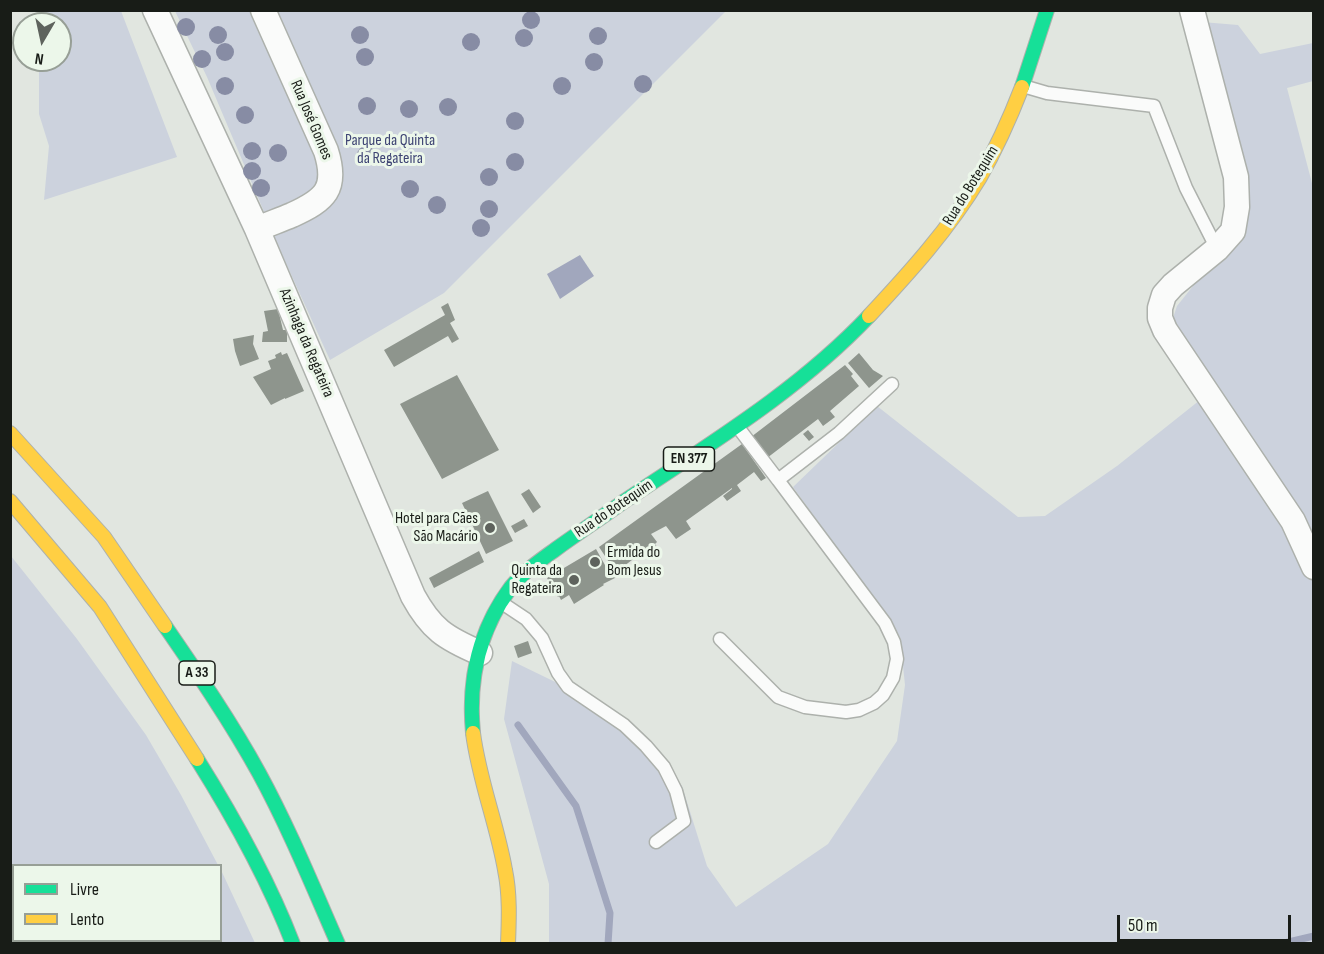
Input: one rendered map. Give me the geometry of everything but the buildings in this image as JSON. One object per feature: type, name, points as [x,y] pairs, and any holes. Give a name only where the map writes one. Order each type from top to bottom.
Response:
[{"type":"main road","name":"Rua do Botequim","points":[[508,944],[510,916],[508,887],[471,720],[473,680],[490,622],[501,602],[525,573],[544,558],[808,373],[868,318],[933,243],[965,201],[983,171],[1002,135],[1023,86],[1047,10]]},
{"type":"main road","name":"A 33","points":[[10,433],[104,537],[212,695],[259,774],[307,872],[338,944]]},
{"type":"main road","name":"A 33","points":[[10,501],[100,607],[187,742],[243,837],[282,915],[292,944]]},
{"type":"street","name":"Azinhaga da Regateira","points":[[155,10],[257,229],[412,596],[437,630],[451,640],[480,653]]},
{"type":"street","name":"Rua José Gomes","points":[[257,229],[312,206],[323,197],[330,184],[331,166],[263,10]]},
{"type":"street","points":[[1192,10],[1236,177],[1237,207],[1233,231],[1164,295],[1160,318],[1165,330],[1293,521],[1314,567]]},
{"type":"lane","points":[[1023,86],[1047,93],[1154,106],[1186,188],[1216,249]]},
{"type":"lane","points":[[778,480],[839,433],[892,384]]},
{"type":"lane","points":[[720,639],[778,697],[805,707],[846,712],[859,710],[874,703],[883,695],[893,678],[897,659],[894,642],[885,623],[736,425]]},
{"type":"lane","points":[[501,602],[526,619],[542,638],[558,673],[568,687],[624,725],[646,746],[663,767],[676,791],[684,821],[656,842]]},
{"type":"green space","points":[[121,11],[177,157],[44,200],[49,146],[39,114],[39,72],[72,72],[72,12],[39,12]]},
{"type":"green space","name":"Parque da Quinta da Regateira","points":[[175,11],[726,11],[444,293],[330,360],[284,259],[207,77]]},
{"type":"green space","points":[[1202,22],[1238,25],[1260,54],[1313,43],[1313,81],[1287,88],[1313,187],[1313,555],[1235,419],[1173,318],[1177,306],[1205,271],[1239,238]]},
{"type":"green space","points":[[1200,400],[1283,520],[1313,583],[1313,943],[549,943],[549,884],[504,719],[512,661],[582,695],[654,754],[682,786],[707,866],[736,907],[828,844],[897,741],[905,685],[900,637],[793,487],[877,406],[1018,517],[1045,516],[1117,466]]},
{"type":"green space","points":[[11,556],[77,639],[146,735],[217,864],[12,864],[12,942],[222,942],[222,872],[255,943],[11,943]]},
{"type":"water","points":[[580,255],[594,276],[560,299],[547,274]]},
{"type":"waterway","points":[[518,725],[576,806],[610,913],[608,944]]},
{"type":"waterway","points":[[1280,944],[1314,936]]},
{"type":"traffic: fast","points":[[1022,87],[1047,10]]},
{"type":"traffic: fast","points":[[473,733],[472,694],[478,657],[491,621],[511,587],[532,566],[564,543],[782,393],[813,369],[869,316]]},
{"type":"traffic: fast","points":[[165,626],[226,717],[259,773],[291,836],[338,944]]},
{"type":"traffic: fast","points":[[197,759],[250,849],[293,944]]},
{"type":"traffic: slow","points":[[869,316],[928,250],[955,215],[979,179],[997,145],[1022,87]]},
{"type":"traffic: slow","points":[[10,433],[104,537],[165,626]]},
{"type":"traffic: slow","points":[[10,501],[100,607],[197,759]]},
{"type":"traffic: slow","points":[[473,733],[479,768],[507,879],[508,944]]},
{"type":"place","name":"Hotel para Cães São Macário","points":[[490,528]]},
{"type":"place","name":"Ermida do Bom Jesus","points":[[595,562]]},
{"type":"place","name":"Quinta da Regateira","points":[[574,580]]}]
